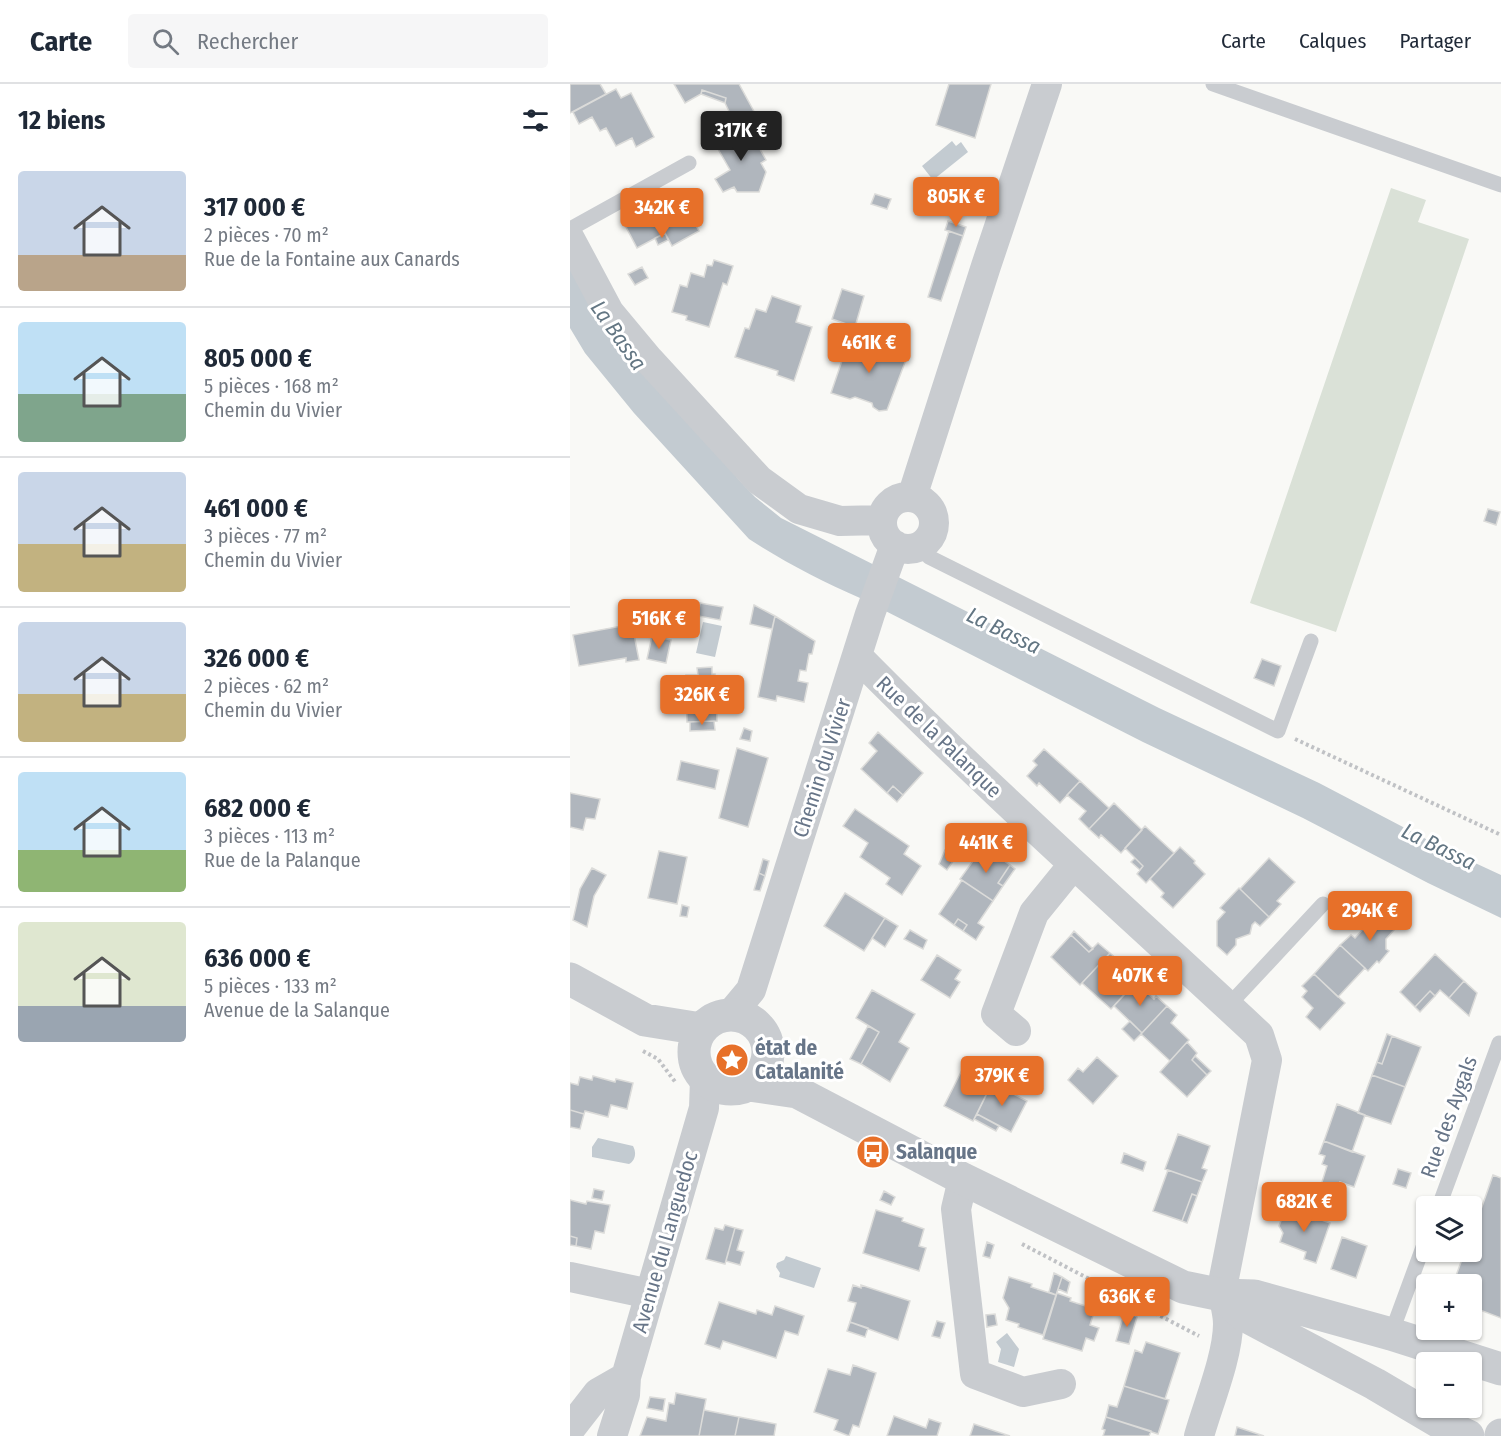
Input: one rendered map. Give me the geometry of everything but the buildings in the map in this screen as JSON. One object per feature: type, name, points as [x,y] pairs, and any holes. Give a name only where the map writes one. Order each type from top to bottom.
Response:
[{"type":"street","points":[[912,497],[1047,84]]},
{"type":"street","points":[[570,239],[609,312],[649,360],[759,480],[800,509],[840,521],[897,543],[932,533],[934,517],[926,503],[912,497],[904,497],[889,505],[897,543]]},
{"type":"street","name":"Chemin du Vivier","points":[[745,1009],[870,614],[897,543]]},
{"type":"street","name":"Rue de la Palanque","points":[[858,657],[896,697],[1073,865],[1259,1035],[1267,1060],[1223,1283],[1222,1295],[1228,1323],[1225,1348],[1199,1436]]},
{"type":"street","points":[[1016,1031],[996,1014],[1034,913],[1073,865]]},
{"type":"street","points":[[570,979],[645,1020],[716,1086],[797,1092],[963,1179],[1183,1287],[1222,1295],[1254,1296],[1391,1334],[1501,1369]]},
{"type":"street","points":[[745,1009],[763,1031],[768,1043],[769,1056],[765,1068],[758,1078],[716,1086],[694,1060],[696,1038],[701,1029],[710,1021],[745,1009]]},
{"type":"street","points":[[645,1020],[701,1029]]},
{"type":"street","points":[[769,1056],[797,1092]]},
{"type":"street","name":"Avenue du Languedoc","points":[[612,1436],[650,1294],[716,1086]]},
{"type":"street","points":[[963,1179],[956,1209],[975,1374],[1023,1392],[1062,1384]]},
{"type":"street","points":[[570,1278],[650,1294]]},
{"type":"street","points":[[1222,1295],[1244,1315],[1468,1436]]},
{"type":"street","points":[[1374,1384],[1391,1334]]},
{"type":"street","points":[[570,1429],[598,1393],[626,1377]]},
{"type":"lane","points":[[1214,84],[1501,185]]},
{"type":"lane","points":[[570,229],[689,163]]},
{"type":"lane","points":[[897,543],[1278,732],[1311,641]]},
{"type":"lane","points":[[1228,1006],[1323,904]]},
{"type":"lane","name":"Rue des Aygals","points":[[1443,1196],[1499,1043]]},
{"type":"lane","points":[[1391,1334],[1418,1262]]},
{"type":"path","points":[[1278,732],[1501,835]]},
{"type":"path","points":[[1017,1241],[1169,1322],[1225,1348]]},
{"type":"shaded area","points":[[1391,188],[1426,200],[1418,222],[1469,239],[1336,632],[1250,603]]},
{"type":"water","points":[[952,141],[956,146],[961,142],[968,152],[933,180],[922,166]]},
{"type":"water","name":"La Bassa","points":[[570,260],[739,480],[755,497],[781,518],[1159,708],[1319,783],[1445,849],[1501,875],[1501,918],[817,578],[749,539],[634,413],[585,353],[570,328]]},
{"type":"water","points":[[703,622],[722,626],[715,657],[696,653]]},
{"type":"water","points":[[598,1138],[633,1146],[635,1154],[633,1161],[629,1164],[592,1157],[592,1147]]},
{"type":"water","points":[[786,1256],[821,1268],[814,1288],[779,1277],[777,1263],[784,1260]]},
{"type":"water","points":[[1007,1333],[1019,1349],[1014,1367],[998,1362],[1001,1349],[996,1342]]},
{"type":"place","name":"état de Catalanité","points":[[732,1060]]},
{"type":"place","name":"Salanque","points":[[873,1152]]}]
